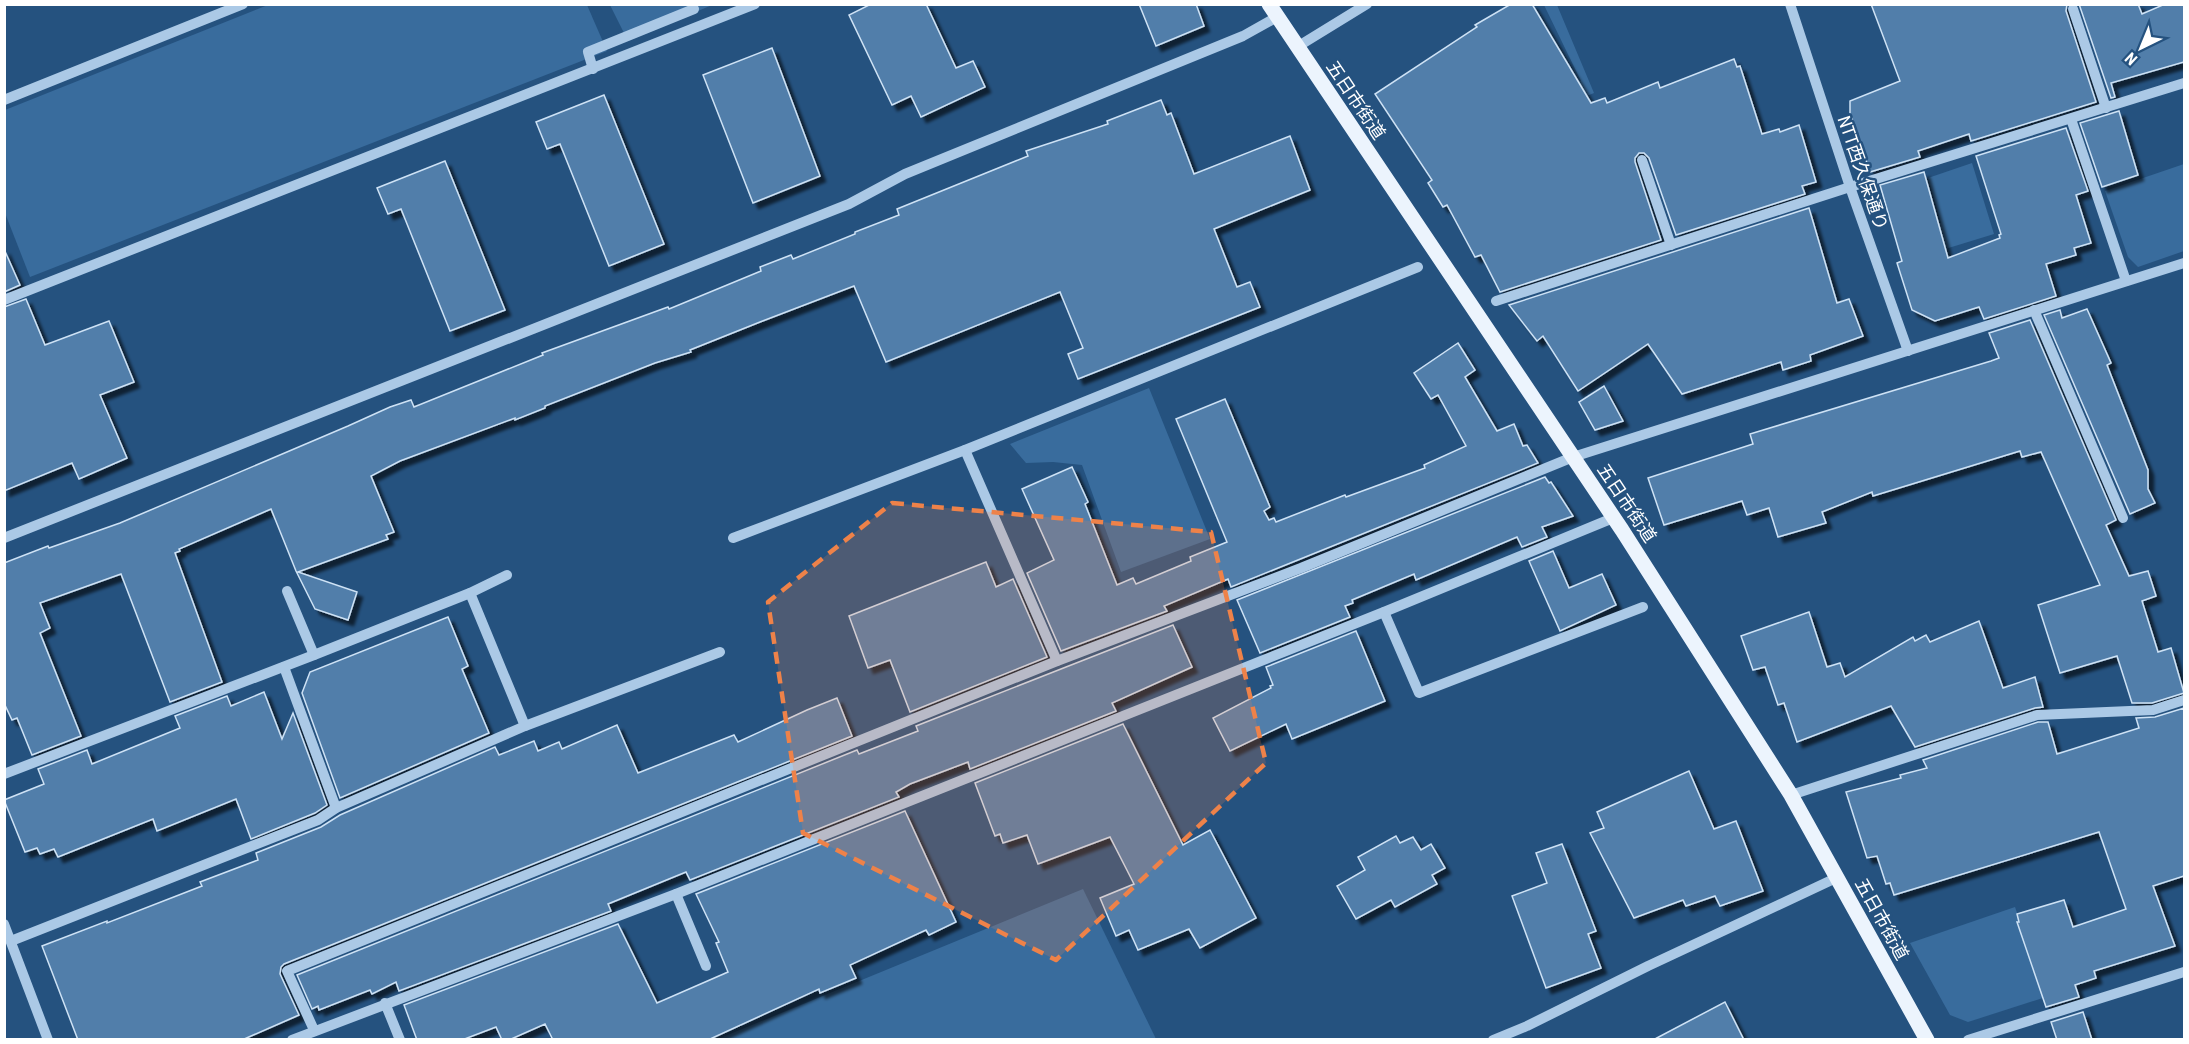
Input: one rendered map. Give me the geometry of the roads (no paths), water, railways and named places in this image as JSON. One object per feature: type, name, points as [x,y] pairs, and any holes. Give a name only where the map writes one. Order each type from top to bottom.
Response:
[{"type":"main road","name":"五日市街道","points":[[1273,11],[1573,457],[1791,795],[1927,1040]]},
{"type":"street","points":[[4,100],[243,4]]},
{"type":"street","points":[[4,300],[755,4]]},
{"type":"street","points":[[1297,47],[1367,4]]},
{"type":"street","name":"NTT西久保通り","points":[[1790,4],[1850,187],[1908,351]]},
{"type":"street","points":[[593,69],[588,52],[694,9]]},
{"type":"street","points":[[2073,9],[2106,108]]},
{"type":"street","points":[[4,538],[849,204],[905,174],[1243,36],[1273,11]]},
{"type":"street","points":[[1496,302],[1850,187],[2184,83]]},
{"type":"street","points":[[2071,119],[2126,281]]},
{"type":"street","points":[[1642,160],[1671,245]]},
{"type":"street","points":[[314,1030],[287,971],[1057,661],[1301,568],[1573,457],[2184,263]]},
{"type":"street","points":[[733,538],[965,450],[1418,267]]},
{"type":"street","points":[[2034,310],[2123,518]]},
{"type":"street","points":[[965,450],[1057,661]]},
{"type":"street","points":[[292,1040],[676,894],[1384,612],[1613,518]]},
{"type":"street","points":[[4,774],[284,667],[507,576]]},
{"type":"street","points":[[287,591],[314,655]]},
{"type":"street","points":[[470,593],[525,726]]},
{"type":"street","points":[[1384,612],[1419,693],[1642,607]]},
{"type":"street","points":[[11,941],[318,820],[336,808],[525,726],[720,652]]},
{"type":"street","points":[[284,667],[336,808]]},
{"type":"street","points":[[1791,795],[2037,715],[2153,710],[2184,700]]},
{"type":"street","points":[[1493,1040],[1527,1026],[1836,878]]},
{"type":"street","points":[[676,894],[706,966]]},
{"type":"street","points":[[4,924],[48,1040]]},
{"type":"street","points":[[1968,1040],[2184,972]]},
{"type":"street","points":[[385,1003],[399,1040]]}]
